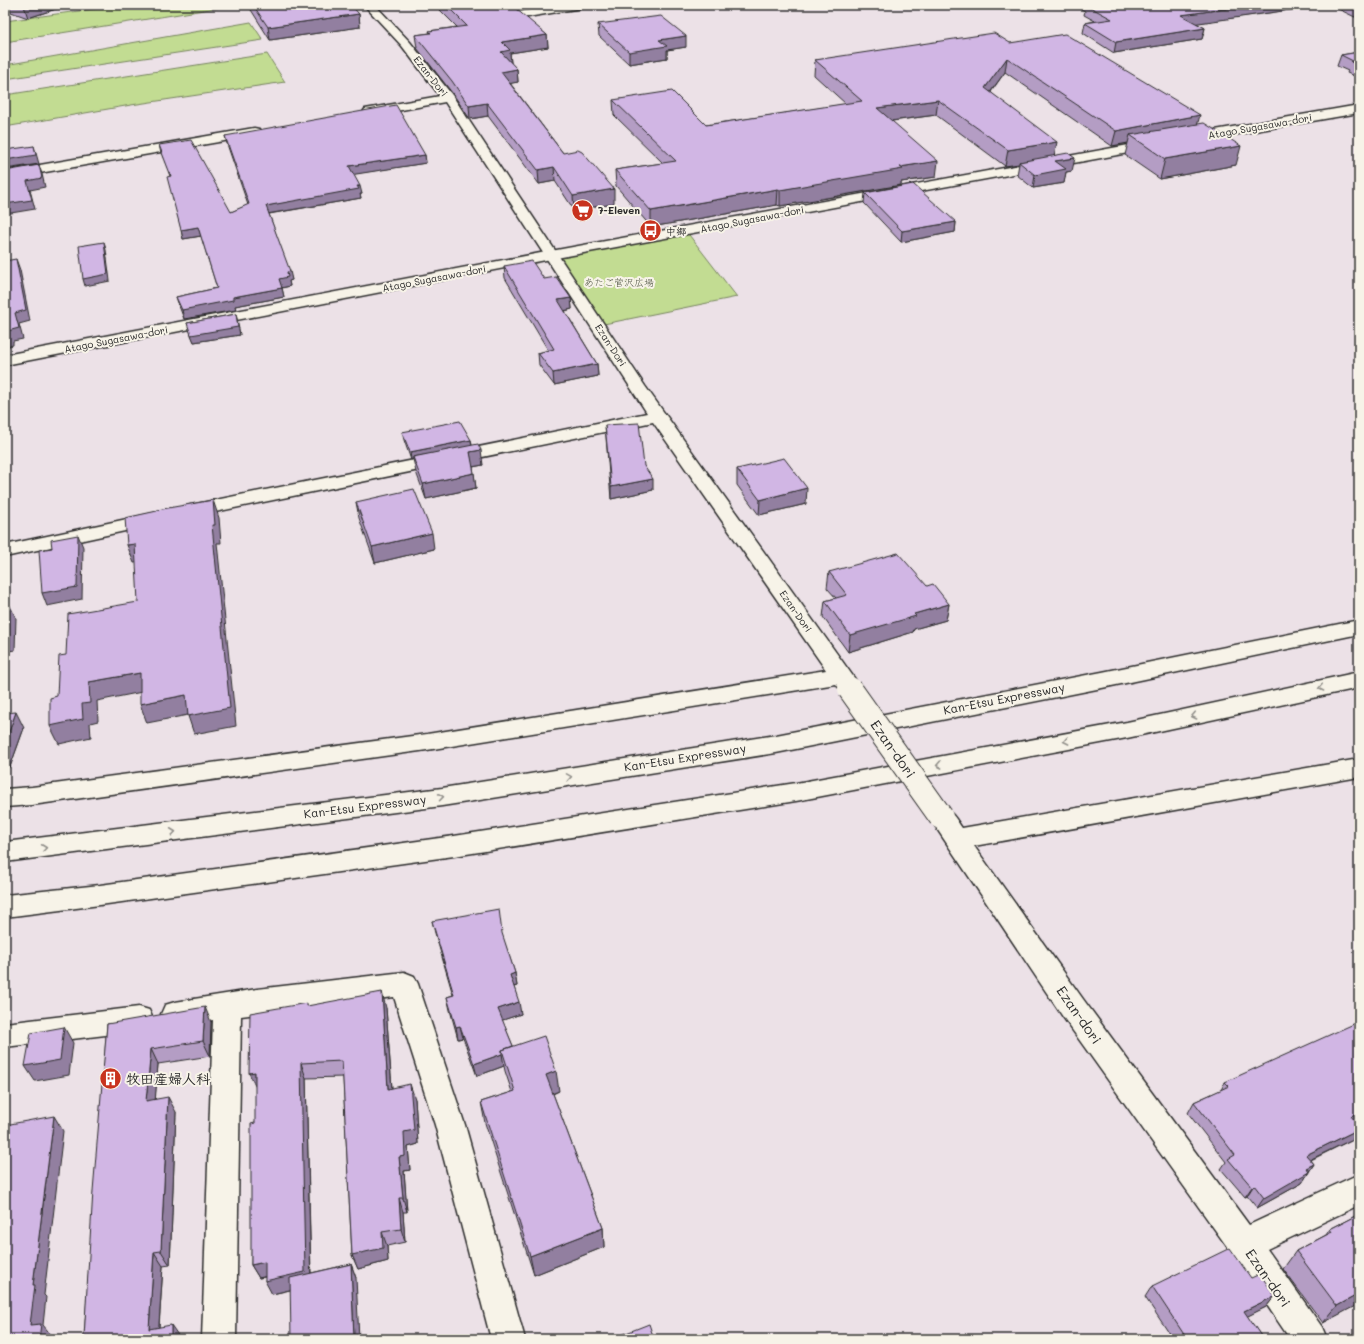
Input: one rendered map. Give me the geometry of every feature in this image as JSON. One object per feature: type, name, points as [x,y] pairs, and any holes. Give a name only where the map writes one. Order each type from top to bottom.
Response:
[{"type":"main road","name":"Ezan-Dori","points":[[368,5],[406,44],[448,98],[657,416],[706,482],[846,682]]},
{"type":"main road","points":[[505,5],[516,16],[581,5]]},
{"type":"main road","points":[[355,114],[448,98]]},
{"type":"main road","name":"Atago Sugasawa-dori","points":[[5,360],[251,314],[551,255],[1359,109]]},
{"type":"main road","points":[[5,175],[269,129]]},
{"type":"main road","points":[[5,551],[121,525],[657,416]]},
{"type":"main road","name":"Kan-Etsu Expressway","points":[[5,852],[442,797],[768,745],[1102,680],[1359,627]]},
{"type":"main road","points":[[5,906],[100,895],[454,846],[796,792],[1127,730],[1359,680]]},
{"type":"main road","points":[[5,798],[32,796],[427,742],[732,692],[846,682]]},
{"type":"main road","name":"Ezan-dori","points":[[846,682],[1073,1008],[1244,1244],[1310,1339]]},
{"type":"main road","points":[[949,828],[1359,768]]},
{"type":"main road","points":[[5,1035],[112,1023],[227,1006],[404,984],[450,1125],[508,1339]]},
{"type":"main road","points":[[219,1339],[227,1006]]},
{"type":"main road","points":[[1244,1244],[1359,1189]]},
{"type":"green space","points":[[123,5],[235,5],[5,42],[5,21]]},
{"type":"green space","points":[[251,22],[263,40],[5,79],[5,65]]},
{"type":"green space","points":[[267,54],[285,82],[131,105],[5,127],[5,95]]},
{"type":"green space","name":"あたご菅沢広場","points":[[686,231],[737,297],[599,325],[551,255]]},
{"type":"building","points":[[253,5],[351,5],[359,14],[268,27]]},
{"type":"building","points":[[446,5],[508,5],[515,8],[547,35],[502,42],[510,50],[501,52],[517,69],[501,72],[563,153],[578,150],[582,152],[614,189],[573,196],[554,167],[538,170],[487,103],[469,106],[452,81],[415,35],[431,33],[429,31],[467,26]]},
{"type":"building","points":[[1086,5],[1254,5],[1181,15],[1205,28],[1116,42],[1085,23],[1112,19]]},
{"type":"building","points":[[661,16],[686,36],[659,40],[667,46],[629,52],[598,24]]},
{"type":"building","points":[[994,33],[1010,43],[1065,34],[1200,115],[1116,131],[1007,58],[985,88],[1057,142],[1008,150],[938,100],[877,108],[938,161],[900,167],[903,169],[651,211],[615,170],[676,161],[613,100],[672,91],[706,125],[862,101],[815,60]]},
{"type":"building","points":[[1359,52],[1359,66],[1341,55]]},
{"type":"building","points":[[396,105],[425,155],[349,166],[360,186],[357,186],[359,189],[266,206],[290,271],[287,272],[288,277],[279,279],[282,288],[233,297],[233,300],[182,310],[176,297],[217,288],[198,227],[181,230],[167,177],[171,176],[159,145],[191,140],[231,212],[249,204],[225,136]]},
{"type":"building","points":[[1204,123],[1241,146],[1165,159],[1130,135]]},
{"type":"building","points":[[34,146],[36,155],[5,160],[5,150]]},
{"type":"building","points":[[1068,153],[1075,158],[1055,161],[1066,169],[1035,175],[1019,162]]},
{"type":"building","points":[[39,165],[42,178],[27,181],[32,200],[5,204],[5,171]]},
{"type":"building","points":[[913,184],[956,222],[902,231],[865,193]]},
{"type":"building","points":[[104,242],[108,274],[83,279],[79,246]]},
{"type":"building","points":[[16,259],[26,310],[15,313],[19,328],[8,331],[9,334],[5,335],[5,261]]},
{"type":"building","points":[[532,261],[544,279],[556,277],[571,298],[558,300],[597,364],[553,373],[538,353],[554,349],[504,266]]},
{"type":"building","points":[[236,314],[238,327],[191,335],[187,323]]},
{"type":"building","points":[[460,421],[471,440],[410,452],[402,432]]},
{"type":"building","points":[[639,423],[644,466],[653,479],[611,487],[605,425]]},
{"type":"building","points":[[478,444],[481,450],[470,452],[474,473],[423,484],[413,457]]},
{"type":"building","points":[[784,458],[807,488],[760,500],[737,469]]},
{"type":"building","points":[[414,489],[432,533],[372,547],[356,502]]},
{"type":"building","points":[[213,500],[215,525],[212,525],[230,708],[188,716],[186,695],[140,704],[140,673],[89,682],[90,703],[82,704],[83,719],[50,726],[50,698],[57,696],[59,656],[66,655],[68,614],[138,602],[135,544],[127,545],[125,518],[157,510]]},
{"type":"building","points":[[78,535],[77,587],[42,593],[39,550],[52,548],[51,540]]},
{"type":"building","points":[[898,553],[927,586],[933,584],[949,604],[914,614],[916,616],[850,635],[825,601],[847,595],[829,572]]},
{"type":"building","points":[[5,602],[8,602],[8,633],[5,634]]},
{"type":"building","points":[[16,712],[5,743],[5,713]]},
{"type":"building","points":[[499,909],[502,933],[515,973],[510,975],[519,1002],[498,1009],[513,1046],[502,1050],[502,1054],[474,1064],[460,1026],[456,1027],[447,997],[454,995],[432,921]]},
{"type":"building","points":[[382,992],[388,1089],[410,1084],[414,1130],[404,1132],[405,1156],[399,1157],[403,1198],[399,1198],[401,1229],[382,1232],[383,1248],[352,1255],[342,1061],[301,1063],[305,1272],[265,1281],[265,1262],[251,1265],[251,1124],[255,1123],[255,1072],[249,1073],[250,1013],[307,1003],[307,1006]]},
{"type":"building","points":[[205,1007],[203,1041],[151,1049],[146,1101],[168,1097],[161,1251],[154,1252],[149,1329],[171,1325],[171,1339],[90,1339],[90,1336],[84,1337],[93,1191],[107,1024]]},
{"type":"building","points":[[1356,1023],[1357,1025],[1359,1024],[1359,1112],[1351,1116],[1359,1126],[1359,1129],[1306,1155],[1314,1164],[1306,1168],[1309,1172],[1264,1198],[1254,1185],[1252,1187],[1228,1159],[1235,1155],[1194,1102],[1229,1086],[1225,1082]]},
{"type":"building","points":[[64,1027],[60,1060],[25,1066],[31,1033]]},
{"type":"building","points":[[544,1036],[556,1071],[546,1075],[603,1228],[530,1256],[481,1102],[515,1091],[502,1050]]},
{"type":"building","points":[[54,1116],[33,1285],[35,1285],[30,1325],[41,1324],[39,1339],[5,1339],[5,1125]]},
{"type":"building","points":[[1359,1214],[1359,1294],[1337,1306],[1296,1251],[1332,1232],[1330,1229]]},
{"type":"building","points":[[1230,1248],[1251,1278],[1260,1274],[1275,1296],[1244,1311],[1263,1339],[1187,1339],[1152,1286]]},
{"type":"building","points":[[351,1264],[354,1339],[291,1339],[290,1278]]},
{"type":"building","points":[[649,1324],[654,1339],[611,1339]]},
{"type":"place","name":"7-Eleven","points":[[583,210]]},
{"type":"place","name":"中郷","points":[[650,231]]},
{"type":"place","name":"牧田産婦人科","points":[[111,1079]]}]
